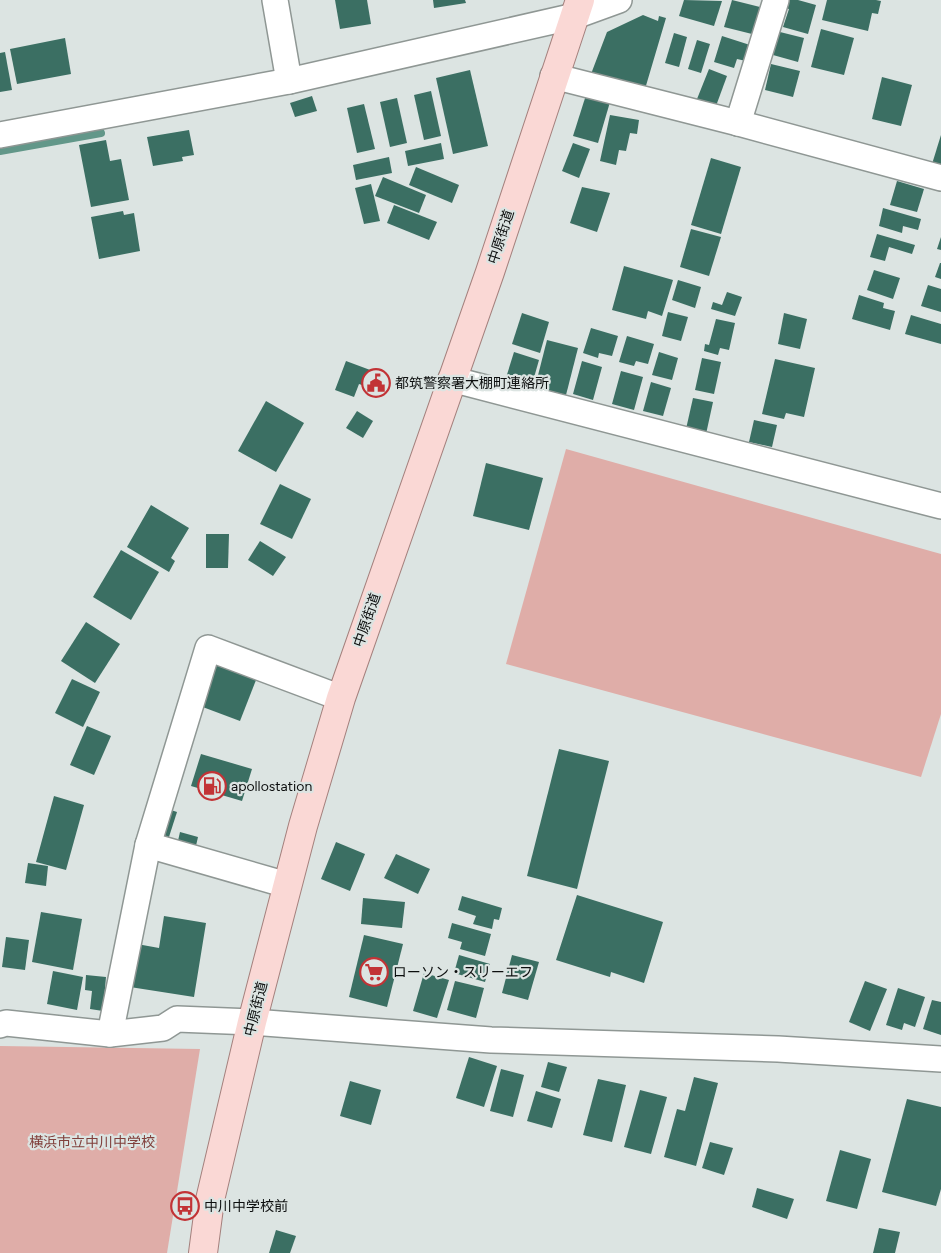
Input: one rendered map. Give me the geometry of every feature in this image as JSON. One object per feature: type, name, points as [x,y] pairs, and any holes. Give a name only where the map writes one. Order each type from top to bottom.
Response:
[{"type":"main road","name":"中原街道","points":[[204,1253],[210,1200],[252,1022],[287,885],[341,698],[490,272],[577,8]]},
{"type":"street","points":[[274,0],[289,80]]},
{"type":"street","points":[[0,135],[289,80],[577,8],[620,0]]},
{"type":"street","points":[[738,123],[776,0]]},
{"type":"street","points":[[554,76],[941,178]]},
{"type":"street","points":[[451,379],[941,506]]},
{"type":"street","points":[[110,1034],[148,845],[208,648],[341,698]]},
{"type":"street","points":[[148,845],[287,885]]},
{"type":"street","points":[[0,1025],[6,1023],[110,1034],[163,1028],[177,1019],[252,1022],[491,1040],[778,1049],[941,1059]]},
{"type":"green space","points":[[566,449],[941,554],[941,714],[921,777],[506,664]]},
{"type":"green space","name":"横浜市立中川中学校","points":[[0,1046],[200,1049],[167,1253],[0,1253]]},
{"type":"building","points":[[335,0],[367,0],[371,24],[340,29]]},
{"type":"building","points":[[433,0],[465,0],[466,3],[434,8]]},
{"type":"building","points":[[684,0],[722,1],[714,26],[679,16]]},
{"type":"building","points":[[732,0],[760,7],[752,34],[724,27]]},
{"type":"building","points":[[788,0],[798,0],[816,5],[808,34],[783,27],[789,9],[786,8]]},
{"type":"building","points":[[827,0],[881,1],[878,14],[872,13],[868,31],[822,20]]},
{"type":"building","points":[[643,15],[658,21],[659,16],[666,18],[645,89],[591,74],[607,32]]},
{"type":"building","points":[[821,29],[854,38],[844,75],[811,67]]},
{"type":"building","points":[[780,32],[804,38],[798,62],[773,55]]},
{"type":"building","points":[[674,33],[687,37],[679,67],[665,63]]},
{"type":"building","points":[[722,36],[750,45],[746,61],[737,59],[734,68],[714,62]]},
{"type":"building","points":[[65,38],[71,74],[17,84],[10,49]]},
{"type":"building","points":[[697,40],[710,44],[701,73],[688,69]]},
{"type":"building","points":[[5,52],[12,90],[0,92],[0,53]]},
{"type":"building","points":[[771,64],[800,71],[793,97],[765,90]]},
{"type":"building","points":[[709,69],[727,76],[716,106],[697,99]]},
{"type":"building","points":[[470,70],[488,146],[453,154],[436,78]]},
{"type":"building","points":[[882,77],[912,85],[901,126],[872,119]]},
{"type":"building","points":[[431,91],[441,136],[424,140],[414,95]]},
{"type":"building","points":[[586,95],[610,102],[598,143],[573,136]]},
{"type":"building","points":[[312,96],[317,111],[295,117],[290,103]]},
{"type":"building","points":[[397,98],[407,143],[390,147],[380,102]]},
{"type":"building","points":[[364,104],[375,149],[357,153],[347,108]]},
{"type":"building","points":[[610,115],[639,120],[637,134],[630,133],[626,151],[619,150],[616,165],[600,161]]},
{"type":"building","points":[[189,130],[194,155],[182,157],[183,161],[153,166],[147,137]]},
{"type":"building","points":[[941,135],[941,166],[932,164]]},
{"type":"building","points":[[106,140],[110,161],[121,159],[129,200],[91,207],[79,145]]},
{"type":"building","points":[[441,143],[444,159],[408,166],[405,151]]},
{"type":"building","points":[[573,143],[590,149],[579,178],[562,171]]},
{"type":"building","points":[[389,157],[392,173],[356,180],[353,165]]},
{"type":"building","points":[[711,158],[741,167],[721,234],[691,225]]},
{"type":"building","points":[[416,167],[459,185],[452,203],[409,185]]},
{"type":"building","points":[[383,177],[426,195],[419,213],[375,196]]},
{"type":"building","points":[[897,181],[924,189],[917,212],[890,205]]},
{"type":"building","points":[[371,184],[380,221],[364,224],[355,188]]},
{"type":"building","points":[[582,187],[610,193],[597,232],[570,223]]},
{"type":"building","points":[[394,205],[437,222],[429,240],[387,223]]},
{"type":"building","points":[[883,208],[921,219],[918,230],[903,226],[902,233],[879,226]]},
{"type":"building","points":[[123,211],[124,215],[134,213],[140,251],[99,259],[91,217]]},
{"type":"building","points":[[691,229],[721,237],[709,276],[680,267]]},
{"type":"building","points":[[877,234],[915,245],[912,254],[889,247],[885,261],[870,257]]},
{"type":"building","points":[[941,237],[941,250],[937,249]]},
{"type":"building","points":[[941,263],[941,279],[935,277]]},
{"type":"building","points":[[624,266],[673,280],[662,316],[648,311],[646,319],[612,310]]},
{"type":"building","points":[[874,270],[900,278],[893,299],[867,290]]},
{"type":"building","points":[[678,280],[701,287],[695,308],[672,300]]},
{"type":"building","points":[[928,285],[941,289],[941,312],[921,306]]},
{"type":"building","points":[[727,292],[742,297],[735,316],[711,309],[713,302],[722,305]]},
{"type":"building","points":[[859,295],[884,303],[883,308],[895,311],[890,330],[852,319]]},
{"type":"building","points":[[668,312],[688,317],[681,341],[662,336]]},
{"type":"building","points":[[522,313],[549,322],[540,353],[512,344]]},
{"type":"building","points":[[784,313],[807,319],[800,349],[778,344]]},
{"type":"building","points":[[911,315],[941,324],[941,344],[905,334]]},
{"type":"building","points":[[716,319],[735,323],[729,350],[720,348],[718,355],[704,351],[705,344],[709,345]]},
{"type":"building","points":[[591,328],[618,336],[612,356],[599,353],[598,358],[583,353]]},
{"type":"building","points":[[627,336],[654,344],[648,364],[636,361],[634,366],[619,362]]},
{"type":"building","points":[[547,340],[578,348],[566,395],[535,387]]},
{"type":"building","points":[[514,352],[539,360],[531,388],[505,381]]},
{"type":"building","points":[[659,352],[678,358],[672,380],[652,375]]},
{"type":"building","points":[[702,358],[721,362],[714,394],[695,390]]},
{"type":"building","points":[[775,359],[815,368],[804,417],[786,413],[784,419],[762,414]]},
{"type":"building","points":[[346,361],[389,377],[383,392],[359,384],[354,397],[335,390]]},
{"type":"building","points":[[582,361],[602,367],[593,400],[573,394]]},
{"type":"building","points":[[621,371],[643,377],[634,410],[612,404]]},
{"type":"building","points":[[651,382],[671,388],[663,416],[643,411]]},
{"type":"building","points":[[693,398],[713,402],[706,434],[686,429]]},
{"type":"building","points":[[266,401],[304,423],[276,472],[238,451]]},
{"type":"building","points":[[357,411],[373,421],[363,438],[346,428]]},
{"type":"building","points":[[754,420],[777,425],[772,447],[749,442]]},
{"type":"building","points":[[486,463],[543,478],[529,530],[473,516]]},
{"type":"building","points":[[280,484],[311,499],[292,539],[260,524]]},
{"type":"building","points":[[151,505],[189,528],[171,558],[175,561],[169,572],[127,547]]},
{"type":"building","points":[[206,534],[229,534],[228,568],[206,568]]},
{"type":"building","points":[[260,541],[286,557],[273,576],[248,560]]},
{"type":"building","points":[[121,550],[159,572],[131,620],[93,597]]},
{"type":"building","points":[[86,622],[120,644],[95,683],[61,661]]},
{"type":"building","points":[[210,657],[258,675],[240,721],[192,703]]},
{"type":"building","points":[[72,679],[100,692],[83,727],[55,713]]},
{"type":"building","points":[[87,726],[111,736],[94,775],[70,765]]},
{"type":"building","points":[[559,749],[609,761],[577,889],[527,876]]},
{"type":"building","points":[[201,754],[252,769],[242,801],[191,786]]},
{"type":"building","points":[[54,796],[84,805],[66,870],[36,862]]},
{"type":"building","points":[[165,808],[177,812],[168,840],[157,837]]},
{"type":"building","points":[[180,832],[198,837],[195,850],[177,845]]},
{"type":"building","points":[[336,842],[365,854],[350,891],[321,879]]},
{"type":"building","points":[[396,854],[430,869],[418,894],[384,878]]},
{"type":"building","points":[[28,863],[48,866],[46,886],[25,883]]},
{"type":"building","points":[[577,895],[663,922],[644,983],[611,972],[610,977],[556,960]]},
{"type":"building","points":[[462,896],[502,908],[499,920],[494,919],[492,929],[473,924],[476,916],[458,910]]},
{"type":"building","points":[[363,898],[405,902],[402,928],[361,924]]},
{"type":"building","points":[[41,912],[82,919],[73,970],[32,962]]},
{"type":"building","points":[[164,916],[206,923],[194,997],[130,987],[137,944],[159,948]]},
{"type":"building","points":[[452,923],[491,934],[485,956],[460,949],[462,942],[448,938]]},
{"type":"building","points":[[364,935],[403,944],[387,1007],[349,997]]},
{"type":"building","points":[[6,937],[29,940],[25,970],[2,967]]},
{"type":"building","points":[[459,955],[490,964],[485,982],[454,973]]},
{"type":"building","points":[[512,955],[539,962],[528,1000],[502,993]]},
{"type":"building","points":[[53,971],[83,977],[77,1010],[47,1004]]},
{"type":"building","points":[[424,973],[449,980],[437,1018],[413,1011]]},
{"type":"building","points":[[86,975],[106,977],[103,1011],[90,1009],[92,991],[85,990]]},
{"type":"building","points":[[455,981],[484,988],[476,1018],[447,1010]]},
{"type":"building","points":[[865,981],[887,989],[870,1031],[849,1022]]},
{"type":"building","points":[[898,988],[925,997],[915,1027],[904,1023],[902,1030],[886,1025]]},
{"type":"building","points":[[932,1000],[941,1002],[941,1035],[923,1029]]},
{"type":"building","points":[[469,1057],[497,1066],[484,1107],[456,1098]]},
{"type":"building","points":[[548,1062],[567,1067],[559,1092],[541,1087]]},
{"type":"building","points":[[501,1069],[524,1075],[513,1117],[490,1111]]},
{"type":"building","points":[[694,1077],[718,1083],[696,1166],[664,1157],[677,1109],[685,1111]]},
{"type":"building","points":[[598,1079],[626,1085],[612,1142],[583,1135]]},
{"type":"building","points":[[350,1081],[381,1090],[371,1125],[340,1116]]},
{"type":"building","points":[[640,1090],[667,1097],[651,1154],[624,1147]]},
{"type":"building","points":[[536,1091],[561,1099],[552,1128],[527,1121]]},
{"type":"building","points":[[907,1099],[941,1107],[941,1189],[936,1206],[882,1192]]},
{"type":"building","points":[[710,1142],[733,1148],[724,1175],[702,1168]]},
{"type":"building","points":[[840,1150],[871,1159],[857,1209],[826,1201]]},
{"type":"building","points":[[757,1188],[794,1199],[787,1219],[752,1207]]},
{"type":"building","points":[[879,1228],[900,1232],[895,1253],[873,1253]]},
{"type":"building","points":[[276,1230],[296,1236],[290,1253],[269,1253]]},
{"type":"waterway","points":[[0,151],[101,133]]},
{"type":"place","name":"都筑警察署大棚町連絡所","points":[[376,383]]},
{"type":"place","name":"apollostation","points":[[212,786]]},
{"type":"place","name":"ローソン・スリーエフ","points":[[374,972]]},
{"type":"place","name":"中川中学校前","points":[[185,1206]]}]
